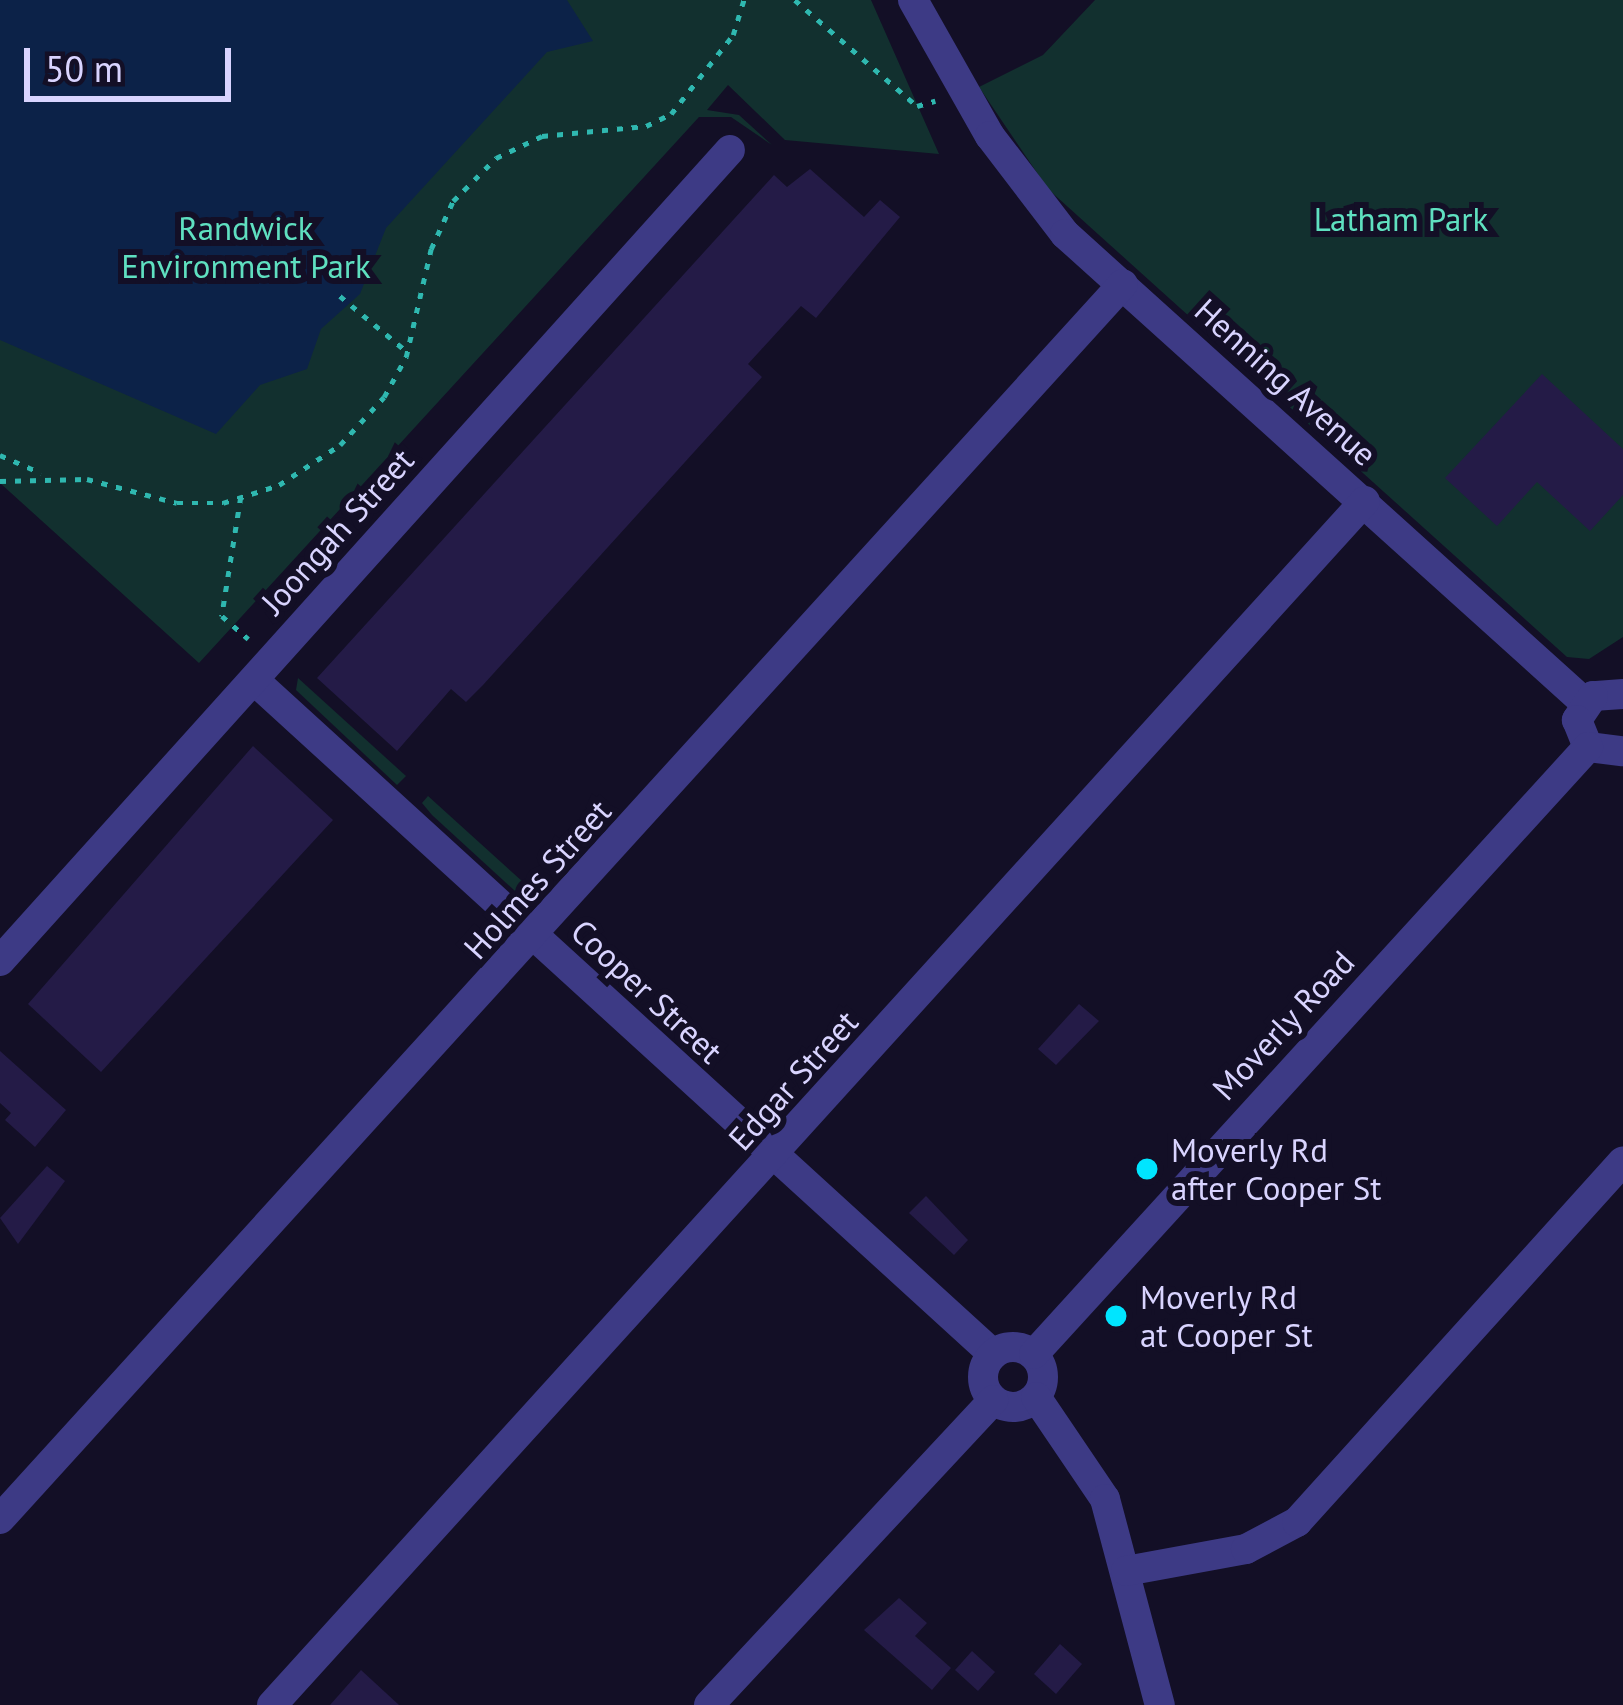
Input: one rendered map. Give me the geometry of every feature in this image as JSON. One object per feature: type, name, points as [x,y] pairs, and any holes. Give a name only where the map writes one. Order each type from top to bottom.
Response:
[{"type":"street","points":[[892,0],[913,0]]},
{"type":"street","name":"Henning Avenue","points":[[913,0],[964,94],[1064,234],[1584,702]]},
{"type":"street","name":"Joongah Street","points":[[0,962],[730,150]]},
{"type":"street","name":"Holmes Street","points":[[0,1519],[535,936],[1123,284]]},
{"type":"street","name":"Edgar Street","points":[[272,1705],[1365,501]]},
{"type":"street","name":"Cooper Street","points":[[254,680],[993,1354]]},
{"type":"street","points":[[1623,694],[1602,692],[1584,702],[1577,720],[1588,746],[1623,751]]},
{"type":"street","name":"Moverly Road","points":[[1034,1354],[1588,746]]},
{"type":"street","points":[[1126,1571],[1246,1549],[1298,1522],[1623,1161]]},
{"type":"street","points":[[1009,1346],[1034,1354],[1043,1380],[1036,1397],[1010,1407],[993,1400],[982,1377],[993,1354],[1009,1346]]},
{"type":"street","points":[[1036,1397],[1096,1481],[1126,1571],[1160,1705]]},
{"type":"street","points":[[709,1705],[993,1400]]},
{"type":"path","points":[[0,455],[46,476],[177,503],[241,497],[279,485],[340,445],[384,397],[407,352],[431,249],[453,201],[496,158],[542,136],[646,126],[670,114],[733,35],[744,0]]},
{"type":"path","points":[[795,0],[917,106],[964,94]]},
{"type":"path","points":[[340,296],[407,352]]},
{"type":"path","points":[[0,482],[46,476]]},
{"type":"path","points":[[241,497],[221,616],[274,655]]},
{"type":"green space","name":"Randwick Environment Park","points":[[0,0],[871,0],[939,154],[785,140],[728,85],[707,110],[739,115],[772,145],[731,117],[699,117],[199,663],[0,483]]},
{"type":"green space","name":"Latham Park","points":[[1095,0],[1623,0],[1623,637],[1589,659],[1567,657],[1048,189],[979,87],[1043,55]]},
{"type":"green space","points":[[298,678],[406,776],[397,785],[296,690]]},
{"type":"green space","points":[[428,796],[523,882],[515,891],[432,815],[422,803]]},
{"type":"water","points":[[0,0],[567,0],[593,41],[547,52],[386,228],[360,294],[321,329],[307,369],[260,385],[216,434],[0,340]]},
{"type":"building","points":[[810,169],[864,217],[880,200],[900,217],[816,318],[801,306],[748,364],[762,377],[483,685],[466,702],[451,689],[397,751],[317,678],[774,175],[787,187]]},
{"type":"building","points":[[1542,374],[1623,449],[1623,495],[1590,531],[1537,482],[1497,526],[1445,478]]},
{"type":"building","points":[[253,746],[333,820],[101,1072],[28,1004]]},
{"type":"building","points":[[1079,1004],[1099,1021],[1056,1065],[1038,1049]]},
{"type":"building","points":[[0,1051],[66,1110],[35,1147],[5,1120],[11,1113],[0,1103]]},
{"type":"building","points":[[47,1166],[65,1181],[18,1244],[0,1218]]},
{"type":"building","points":[[926,1196],[968,1240],[954,1255],[909,1213]]},
{"type":"building","points":[[899,1598],[927,1623],[915,1636],[951,1668],[932,1690],[864,1630]]},
{"type":"building","points":[[1060,1644],[1082,1664],[1056,1694],[1034,1674]]},
{"type":"building","points":[[972,1651],[995,1672],[978,1691],[955,1670]]},
{"type":"building","points":[[361,1670],[399,1705],[330,1705]]},
{"type":"place","name":"Moverly Rd after Cooper St","points":[[1147,1169]]},
{"type":"place","name":"Moverly Rd at Cooper St","points":[[1116,1316]]}]
